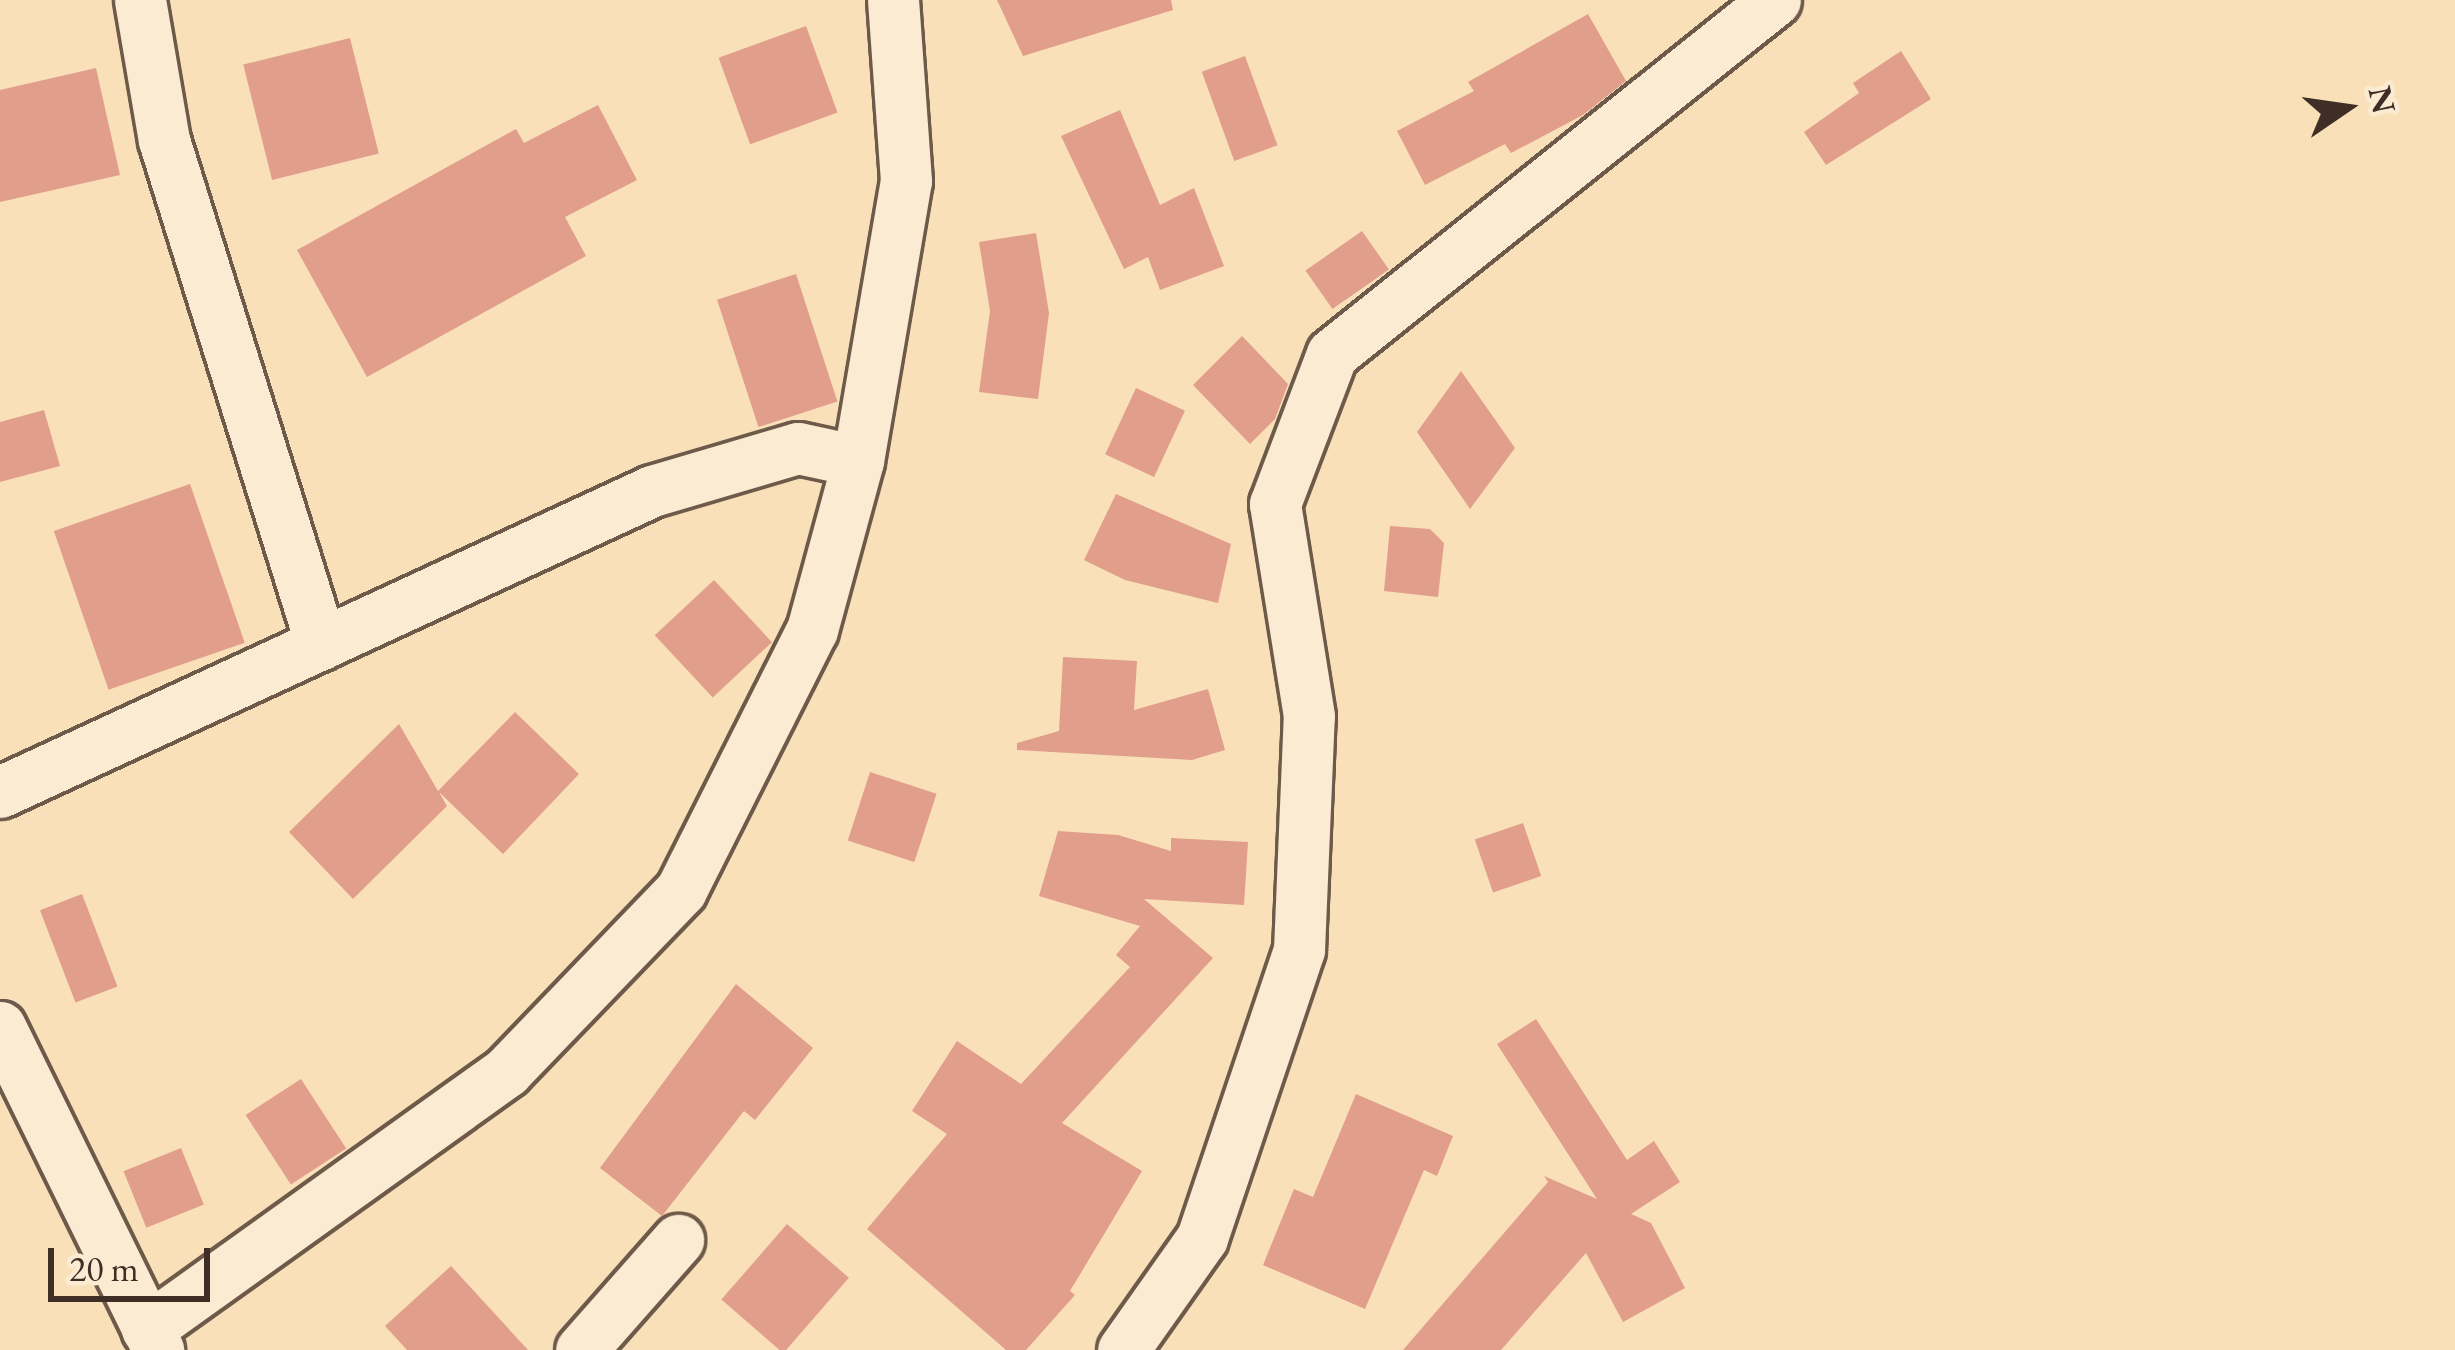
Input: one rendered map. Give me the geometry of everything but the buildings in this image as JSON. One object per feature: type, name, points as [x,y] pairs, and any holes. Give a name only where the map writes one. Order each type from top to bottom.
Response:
[{"type":"street","points":[[140,0],[164,140],[321,644]]},
{"type":"street","points":[[0,1027],[153,1340],[507,1070],[681,890],[812,631],[858,460],[906,181],[893,0]]},
{"type":"street","points":[[1123,1350],[1202,1238],[1300,950],[1309,716],[1275,504],[1332,354],[1774,0]]},
{"type":"street","points":[[0,792],[734,461],[798,448],[858,460]]},
{"type":"street","points":[[580,1350],[678,1240]]}]
